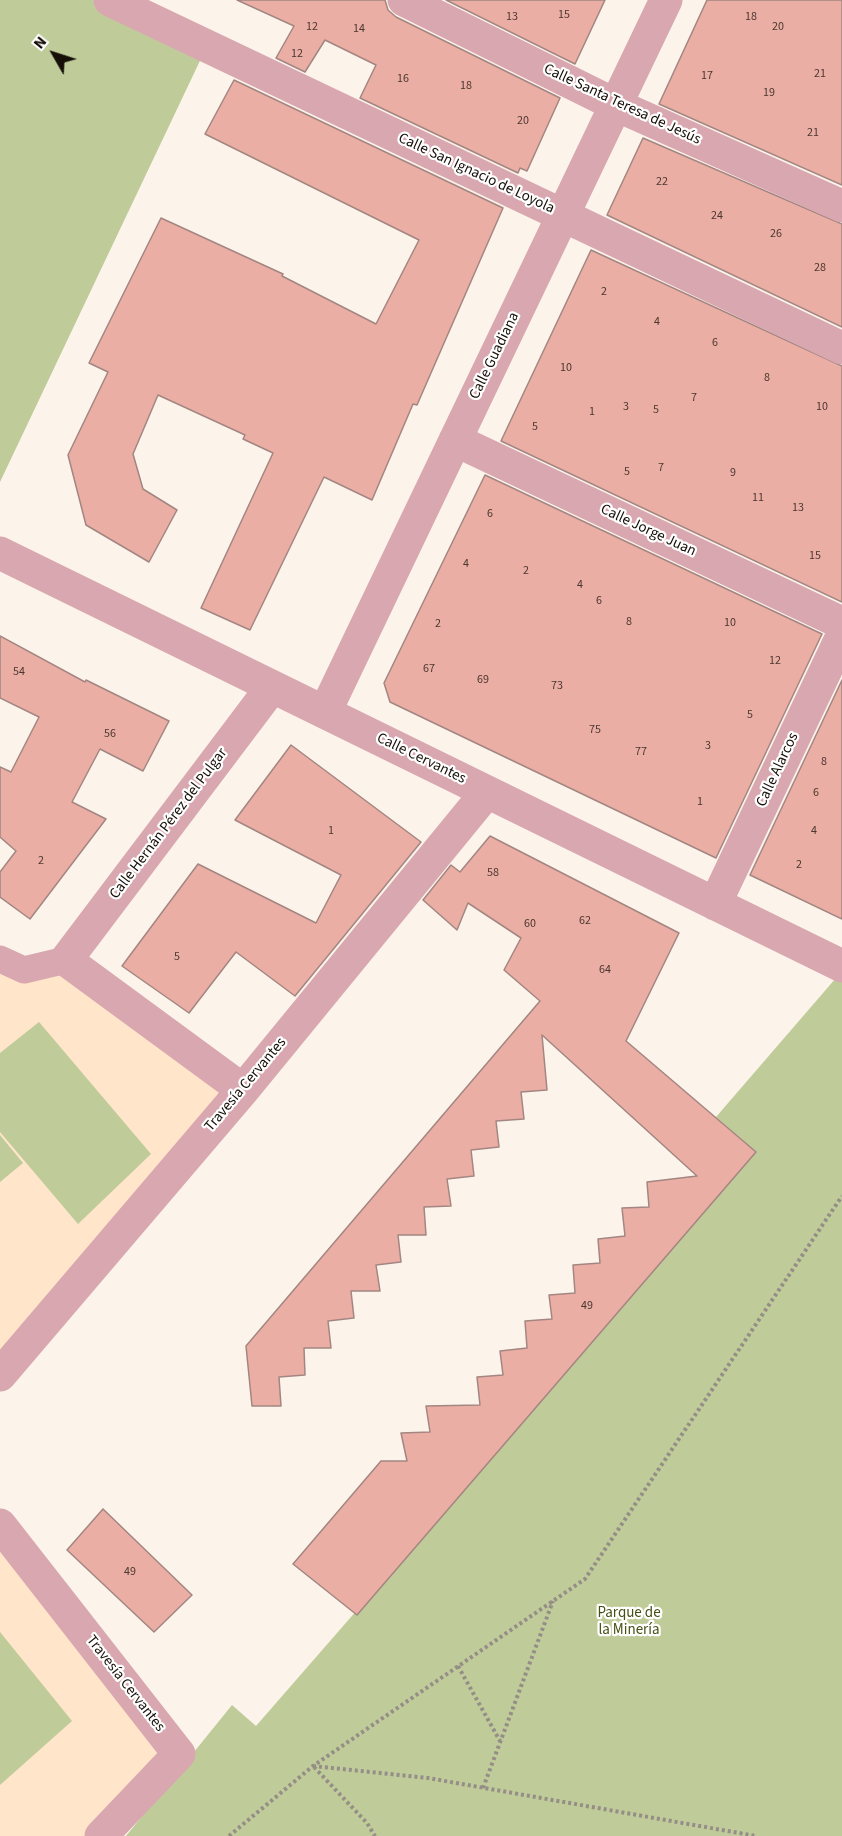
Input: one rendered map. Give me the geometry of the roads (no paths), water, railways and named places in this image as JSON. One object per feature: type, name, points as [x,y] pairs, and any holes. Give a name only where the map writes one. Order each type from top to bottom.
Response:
[{"type":"street","name":"Calle San Ignacio de Loyola","points":[[110,0],[842,348]]},
{"type":"street","name":"Calle Santa Teresa de Jesús","points":[[404,0],[616,105],[842,206]]},
{"type":"street","name":"Calle Guadiana","points":[[325,712],[666,0]]},
{"type":"street","name":"Calle Jorge Juan","points":[[455,440],[842,623]]},
{"type":"street","name":"Calle Cervantes","points":[[0,553],[842,966]]},
{"type":"street","name":"Calle Alarcos","points":[[715,904],[842,636]]},
{"type":"street","name":"Calle Hernán Pérez del Pulgar","points":[[66,960],[272,687]]},
{"type":"street","name":"Travesía Cervantes","points":[[0,1375],[243,1090],[487,792]]},
{"type":"street","points":[[0,959],[24,970],[66,960],[243,1090]]},
{"type":"street","name":"Travesía Cervantes","points":[[0,1525],[179,1754],[101,1836]]},
{"type":"park label","name":"Parque de la Minería","points":[[629,1622]]}]
